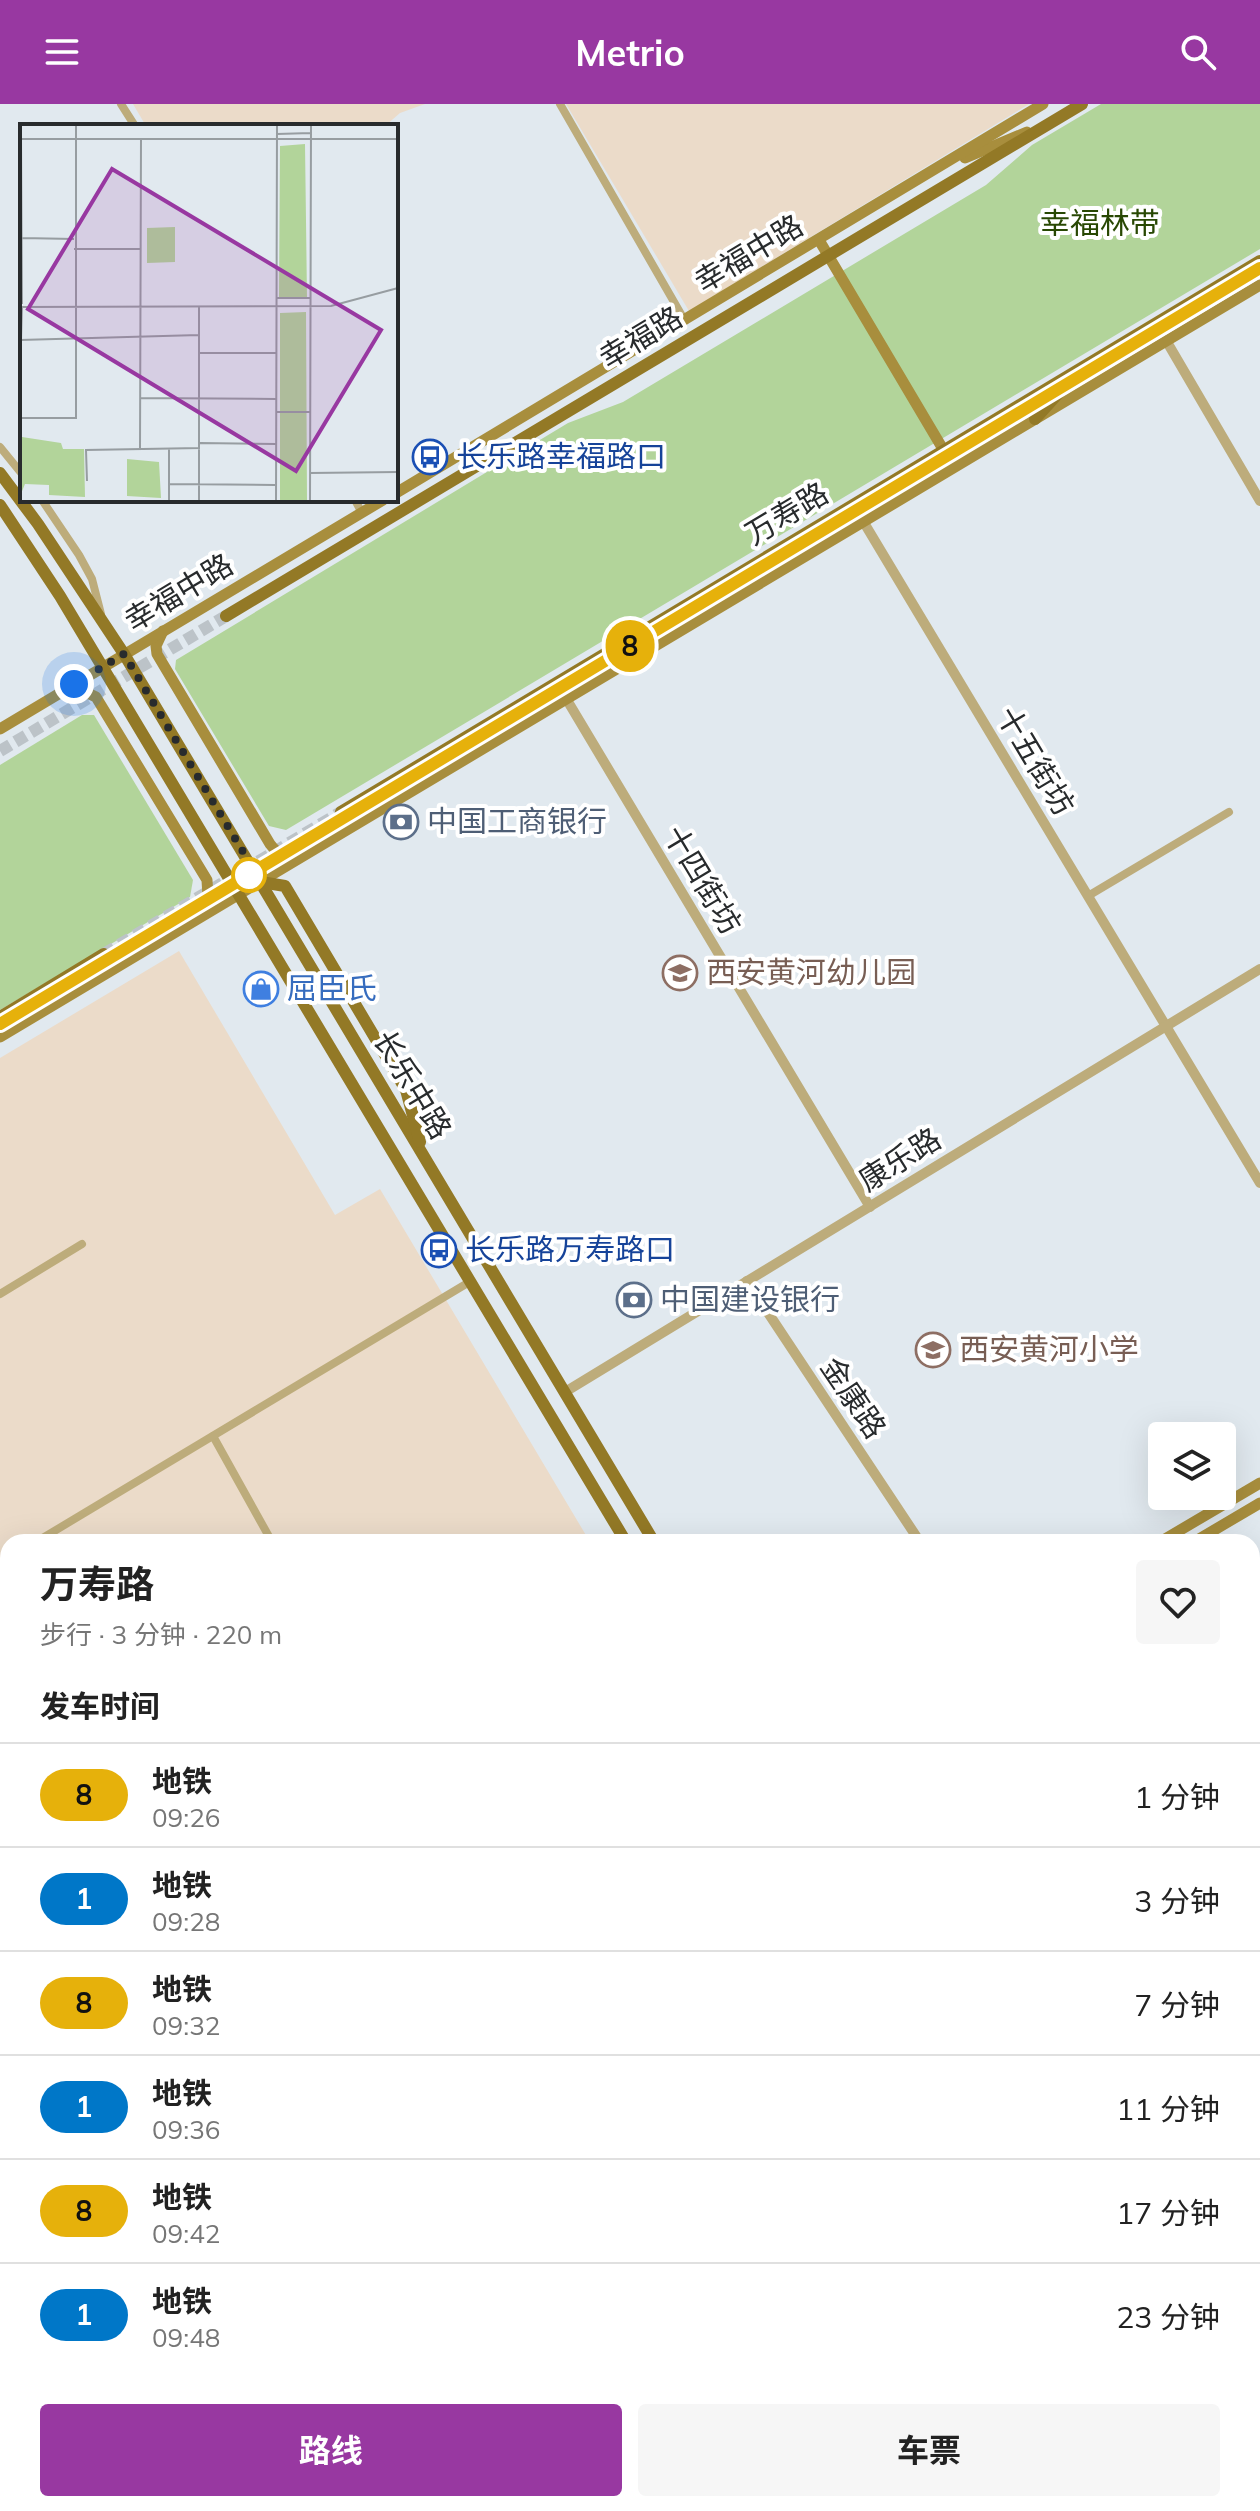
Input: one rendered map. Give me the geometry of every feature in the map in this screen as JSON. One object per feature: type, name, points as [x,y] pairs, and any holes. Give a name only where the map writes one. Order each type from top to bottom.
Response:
[{"type":"main road","name":"幸福中路","points":[[398,492],[1043,104]]},
{"type":"main road","name":"幸福路","points":[[226,616],[1082,104]]},
{"type":"main road","points":[[928,174],[1054,121]]},
{"type":"main road","points":[[819,240],[953,466]]},
{"type":"main road","name":"万寿路","points":[[341,812],[1260,261]]},
{"type":"main road","points":[[0,1037],[1260,285]]},
{"type":"main road","points":[[1035,419],[1084,366]]},
{"type":"main road","name":"长乐中路","points":[[0,473],[20,500]]},
{"type":"main road","name":"长乐中路","points":[[22,502],[124,654],[649,1534]]},
{"type":"main road","name":"幸福中路","points":[[0,729],[380,502]]},
{"type":"main road","name":"长乐中路","points":[[1,508],[38,560],[621,1534]]},
{"type":"main road","points":[[674,612],[779,572]]},
{"type":"main road","points":[[163,631],[156,646],[157,654],[270,844],[285,857],[307,855]]},
{"type":"main road","points":[[59,693],[81,690],[96,697],[207,880],[208,897],[179,931]]},
{"type":"main road","points":[[261,882],[285,886],[394,1069],[406,1090],[422,1153]]},
{"type":"main road","points":[[0,1017],[104,954]]},
{"type":"main road","points":[[434,1221],[455,1208]]},
{"type":"main road","points":[[1174,1534],[1260,1483]]},
{"type":"main road","points":[[1208,1534],[1260,1503]]},
{"type":"street","points":[[121,104],[134,124]]},
{"type":"street","points":[[560,104],[685,321]]},
{"type":"street","points":[[1167,342],[1260,501]]},
{"type":"street","points":[[0,447],[20,472]]},
{"type":"street","points":[[43,502],[92,579],[103,623]]},
{"type":"street","points":[[356,502],[362,513]]},
{"type":"street","name":"十五街坊","points":[[863,521],[1260,1183]]},
{"type":"street","name":"十四街坊","points":[[567,700],[870,1207]]},
{"type":"street","points":[[1088,896],[1229,812]]},
{"type":"street","name":"康乐路","points":[[565,1392],[1260,969]]},
{"type":"street","points":[[0,1294],[82,1244]]},
{"type":"street","points":[[49,1534],[471,1281]]},
{"type":"street","name":"金康路","points":[[747,1281],[915,1534]]},
{"type":"street","points":[[213,1436],[268,1534]]},
{"type":"shaded area","points":[[133,104],[425,104],[400,113],[387,124],[145,124]]},
{"type":"shaded area","points":[[566,104],[1029,104],[689,311]]},
{"type":"shaded area","points":[[179,951],[335,1215],[380,1189],[585,1534],[0,1534],[0,1058]]},
{"type":"green space","name":"幸福林带","points":[[1101,104],[1260,104],[1260,249],[286,830],[269,826],[175,669],[176,660],[568,423],[623,402],[986,185],[1032,145]]},
{"type":"green space","points":[[82,715],[94,715],[193,880],[190,897],[0,1010],[0,765]]},
{"type":"tunnel","points":[[0,751],[226,616]]},
{"type":"tunnel","points":[[104,954],[341,812]]},
{"type":"metro line","name":"8","points":[[0,1024],[1260,268]]},
{"type":"place","name":"长乐路幸福路口","points":[[430,457]]},
{"type":"place","name":"中国工商银行","points":[[401,822]]},
{"type":"place","name":"西安黄河幼儿园","points":[[680,973]]},
{"type":"place","name":"屈臣氏","points":[[261,989]]},
{"type":"place","name":"长乐路万寿路口","points":[[439,1250]]},
{"type":"place","name":"中国建设银行","points":[[634,1300]]},
{"type":"place","name":"西安黄河小学","points":[[933,1350]]},
{"type":"route","points":[[74,684],[124,654],[251,865],[249,875]]}]
